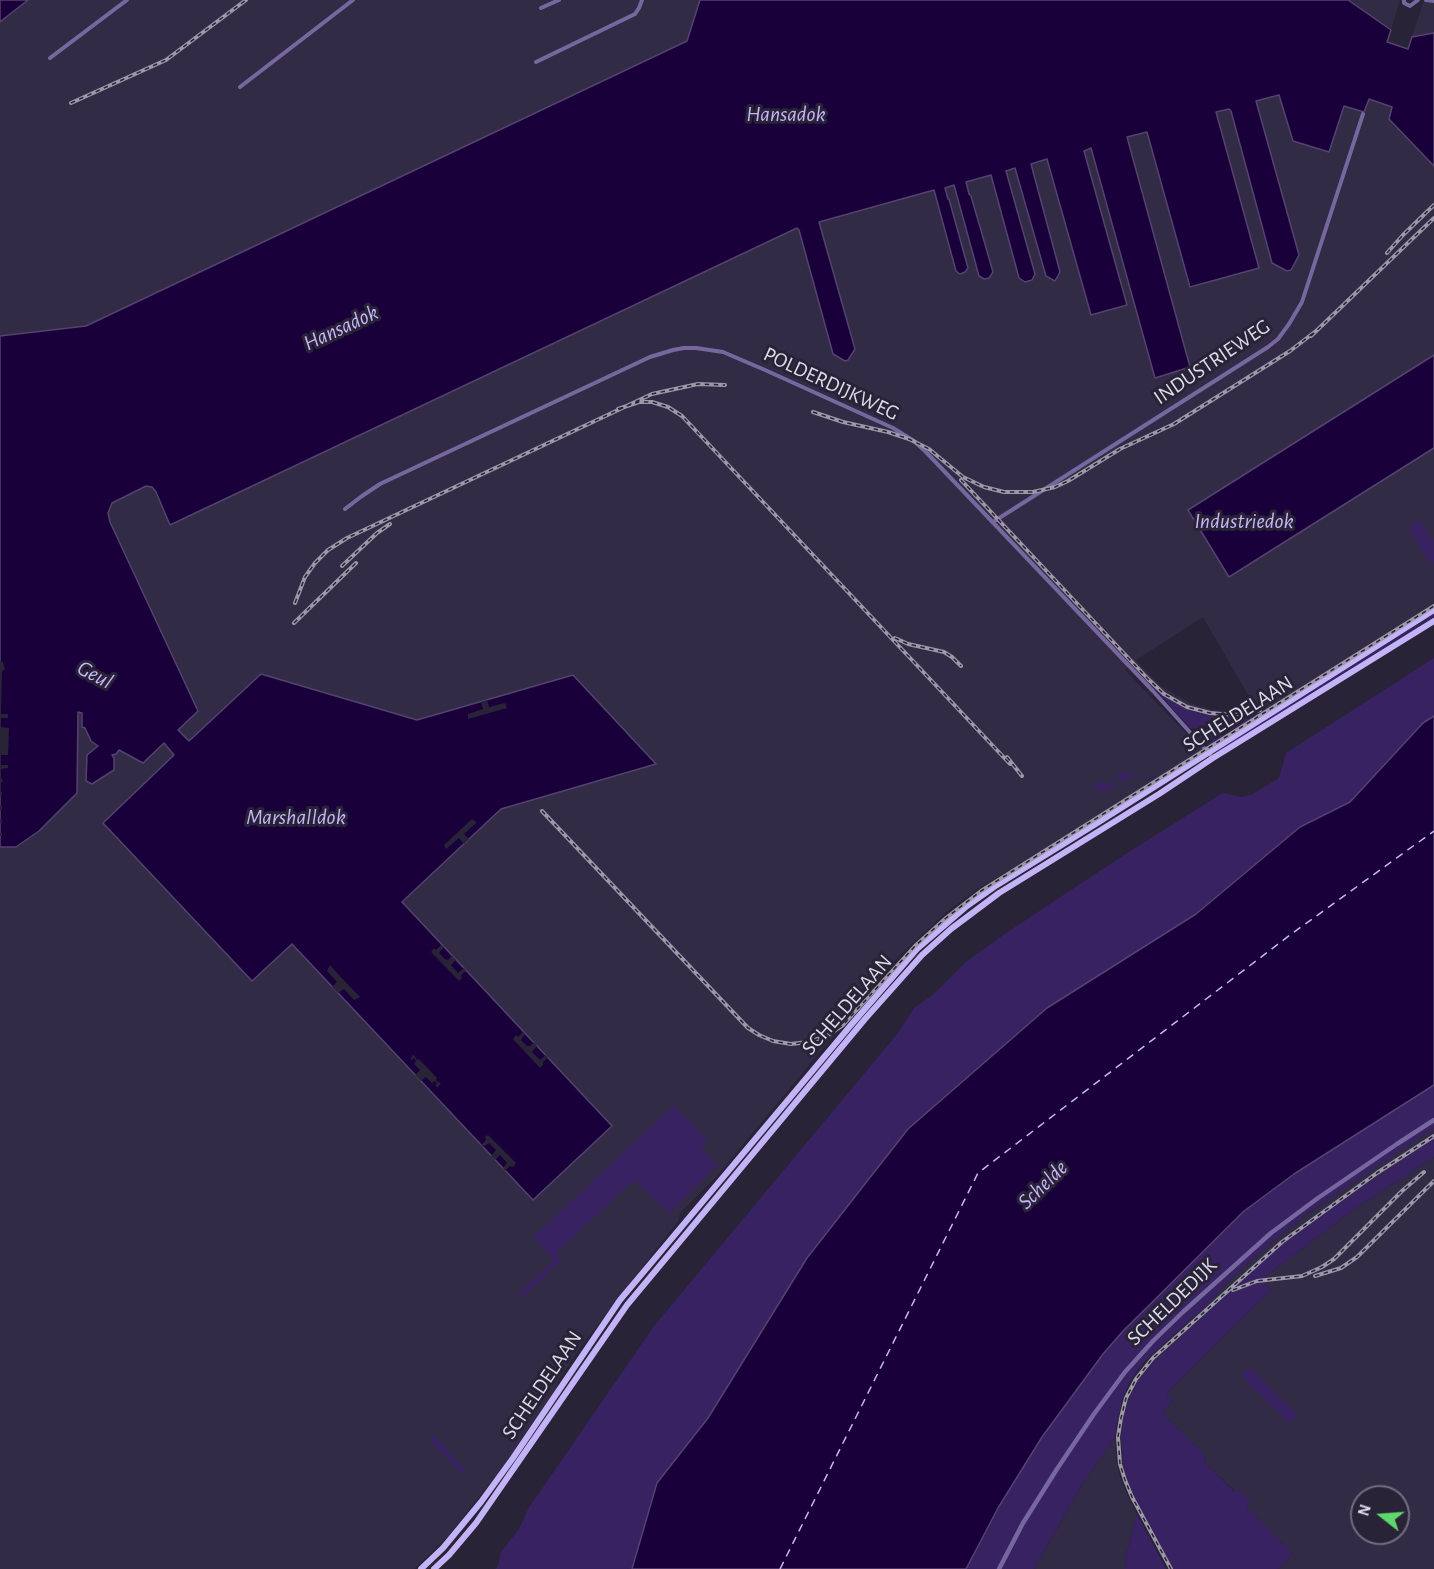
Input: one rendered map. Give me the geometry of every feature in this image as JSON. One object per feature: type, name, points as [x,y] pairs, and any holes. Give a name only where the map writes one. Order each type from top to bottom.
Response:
[{"type":"main road","name":"SCHELDELAAN","points":[[862,1017],[922,955],[951,929],[999,893],[1159,794],[1211,755],[1434,610]]},
{"type":"main road","name":"SCHELDELAAN","points":[[434,1569],[476,1523],[576,1364],[620,1300],[785,1109],[917,949],[967,906],[994,887],[1155,786],[1211,755],[1434,621]]},
{"type":"main road","points":[[1155,786],[1159,794]]},
{"type":"main road","points":[[1090,827],[1098,831]]},
{"type":"main road","name":"SCHELDELAAN","points":[[422,1569],[469,1518],[516,1460],[634,1296],[785,1109]]},
{"type":"main road","points":[[576,1364],[583,1368]]},
{"type":"street","points":[[50,58],[127,0]]},
{"type":"street","points":[[240,87],[353,0]]},
{"type":"street","points":[[542,8],[560,0]]},
{"type":"street","points":[[536,62],[635,14],[642,0]]},
{"type":"street","points":[[1404,0],[1404,3],[1410,6],[1418,0]]},
{"type":"street","points":[[1426,0],[1434,1]]},
{"type":"street","name":"INDUSTRIEWEG","points":[[992,522],[1278,339],[1302,302],[1363,114]]},
{"type":"street","name":"POLDERDIJKWEG","points":[[345,509],[380,484],[650,357],[673,350],[696,348],[723,352],[826,396],[912,439],[1211,755]]},
{"type":"street","name":"SCHELDEDIJK","points":[[999,1569],[1023,1523],[1069,1450],[1125,1372],[1153,1341],[1271,1233],[1317,1198],[1434,1120]]},
{"type":"shaded area","points":[[28,0],[700,0],[687,40],[86,326],[0,336],[0,22]]},
{"type":"shaded area","points":[[1348,0],[1400,0],[1391,30]]},
{"type":"shaded area","points":[[1424,0],[1434,0],[1434,33],[1412,37]]},
{"type":"shaded area","points":[[1279,94],[1293,141],[1344,106],[1360,110],[1369,99],[1392,107],[1390,119],[1434,166],[1434,355],[1188,510],[1230,577],[1434,448],[1434,607],[1214,745],[1213,743],[1260,712],[1224,717],[1191,710],[1174,703],[1162,694],[1131,664],[1125,670],[1202,750],[979,888],[950,909],[898,957],[869,989],[859,1005],[717,1176],[680,1213],[679,1220],[579,1349],[557,1383],[558,1386],[502,1468],[448,1536],[414,1569],[0,1569],[0,847],[16,847],[39,831],[77,793],[78,712],[82,712],[91,741],[115,753],[119,749],[140,761],[164,743],[175,755],[103,823],[252,981],[291,943],[505,1171],[597,1139],[612,1126],[402,903],[501,809],[656,764],[573,676],[417,720],[261,674],[189,742],[178,730],[198,711],[110,522],[108,513],[112,503],[146,486],[152,487],[171,525],[798,228]],"holes":[[[1203,617],[1255,707],[1227,711],[1213,710],[1190,703],[1161,686],[1136,660]]]},
{"type":"shaded area","points":[[1416,521],[1421,522],[1434,542],[1434,564],[1428,561],[1409,529],[1410,525]]},
{"type":"shaded area","points":[[1434,614],[1434,617],[1220,751],[1219,749]]},
{"type":"shaded area","points":[[1434,658],[1434,716],[1423,723],[1350,802],[1300,827],[1196,914],[908,1129],[807,1258],[708,1418],[657,1483],[632,1569],[495,1569],[498,1566],[501,1552],[519,1529],[528,1509],[654,1326],[898,1033],[914,1008],[934,994],[967,961],[1124,855],[1221,794],[1240,797],[1251,795],[1279,778],[1286,753]]},
{"type":"shaded area","points":[[1147,680],[1174,703],[1199,713],[1232,717],[1263,711],[1230,731],[1223,725],[1215,723],[1190,728]]},
{"type":"shaded area","points":[[1221,730],[1224,736],[1213,742],[1214,745],[1205,743],[1196,733]]},
{"type":"shaded area","points":[[1120,772],[1157,778],[1136,775],[1121,782],[1117,775],[1111,781],[1116,785],[1108,790],[1100,792],[1093,786],[1101,782],[1105,786]]},
{"type":"shaded area","points":[[1434,1085],[1434,1128],[1308,1213],[1273,1241],[1227,1282],[1203,1310],[1143,1363],[1123,1397],[1115,1437],[1082,1485],[1034,1569],[966,1569],[998,1508],[1042,1437],[1103,1354],[1123,1331],[1244,1211],[1294,1174]]},
{"type":"shaded area","points":[[674,1105],[708,1141],[701,1148],[717,1165],[669,1214],[636,1181],[633,1181],[556,1253],[561,1261],[523,1297],[519,1293],[554,1260],[533,1237]]},
{"type":"shaded area","points":[[1434,1128],[1434,1138],[1297,1232],[1205,1313],[1203,1310],[1227,1282],[1291,1226],[1375,1166]]},
{"type":"shaded area","points":[[1434,1138],[1434,1157],[1352,1211],[1261,1280],[1271,1290],[1166,1394],[1173,1401],[1162,1413],[1204,1454],[1205,1463],[1234,1491],[1240,1490],[1251,1501],[1246,1506],[1293,1554],[1278,1569],[1173,1569],[1134,1496],[1123,1463],[1121,1437],[1123,1418],[1138,1380],[1155,1360],[1278,1247]]},
{"type":"shaded area","points":[[1434,1157],[1434,1569],[1278,1569],[1293,1554],[1246,1506],[1251,1501],[1235,1491],[1205,1463],[1204,1454],[1162,1413],[1173,1401],[1166,1394],[1271,1290],[1261,1280],[1352,1211]]},
{"type":"shaded area","points":[[1249,1367],[1298,1415],[1289,1423],[1241,1376]]},
{"type":"shaded area","points":[[432,1434],[464,1468],[463,1473],[432,1443]]},
{"type":"shaded area","points":[[1115,1437],[1116,1459],[1120,1476],[1137,1514],[1125,1569],[1034,1569],[1082,1485]]},
{"type":"shaded area","points":[[1137,1514],[1166,1569],[1125,1569]]},
{"type":"water","points":[[0,0],[28,0],[0,22]]},
{"type":"water","name":"Hansadok","points":[[700,0],[1348,0],[1391,30],[1387,42],[1408,49],[1412,37],[1434,33],[1434,166],[1389,119],[1392,107],[1369,99],[1364,112],[1344,106],[1329,152],[1293,141],[1279,95],[1256,101],[1299,255],[1291,270],[1287,271],[1272,263],[1231,111],[1229,109],[1216,112],[1259,268],[1190,287],[1147,132],[1127,137],[1190,367],[1155,378],[1091,148],[1084,151],[1127,305],[1091,315],[1047,159],[1031,164],[1060,272],[1055,281],[1046,276],[1015,168],[1006,171],[1035,274],[1032,280],[1025,282],[1019,278],[991,175],[966,182],[993,272],[989,278],[984,279],[979,276],[954,185],[945,188],[968,268],[960,274],[956,271],[934,190],[819,222],[855,349],[848,360],[845,361],[833,354],[797,228],[170,525],[152,487],[146,486],[112,503],[108,513],[110,522],[198,711],[178,730],[189,741],[261,674],[417,720],[573,675],[656,764],[501,809],[402,902],[612,1126],[533,1200],[292,944],[252,981],[103,823],[174,755],[164,743],[143,763],[119,750],[112,755],[114,770],[92,784],[86,781],[87,755],[98,746],[91,741],[85,728],[82,727],[82,713],[78,712],[77,793],[39,831],[16,847],[0,847],[0,336],[86,326],[687,41]]},
{"type":"water","name":"Industriedok","points":[[1434,355],[1434,448],[1229,577],[1188,510]]},
{"type":"water","name":"Schelde","points":[[1434,716],[1434,1085],[1294,1174],[1244,1211],[1123,1331],[1103,1354],[1042,1437],[998,1508],[966,1569],[632,1569],[657,1483],[708,1418],[807,1258],[908,1129],[1047,1008],[1196,914],[1300,827],[1350,802],[1423,723]]},
{"type":"pier","points":[[0,661],[3,662],[5,670],[2,671],[1,714],[8,714],[8,718],[1,718],[1,727],[9,728],[8,755],[1,755],[1,765],[8,765],[8,768],[1,769],[3,782],[1,782],[2,795],[0,796]]},
{"type":"pier","points":[[487,700],[489,707],[505,703],[507,708],[468,719],[468,714],[483,709],[481,702]]},
{"type":"pier","points":[[472,819],[476,823],[464,834],[469,839],[464,844],[459,838],[446,849],[444,845]]},
{"type":"pier","points":[[441,945],[444,947],[439,953],[445,959],[448,960],[452,956],[456,960],[451,965],[458,973],[464,968],[466,971],[461,975],[462,978],[459,981],[431,952]]},
{"type":"pier","points":[[330,965],[360,997],[354,1000],[344,989],[338,993],[332,987],[337,982],[327,971]]},
{"type":"pier","points":[[523,1032],[525,1034],[521,1040],[527,1046],[534,1042],[537,1046],[532,1052],[540,1060],[546,1055],[548,1057],[540,1068],[513,1039]]},
{"type":"pier","points":[[413,1055],[441,1083],[438,1087],[435,1086],[437,1083],[435,1081],[432,1083],[426,1077],[421,1081],[415,1075],[420,1070],[414,1064],[416,1061],[414,1058],[410,1059]]},
{"type":"pier","points":[[488,1135],[516,1163],[513,1167],[510,1166],[505,1171],[503,1168],[507,1163],[500,1155],[495,1160],[491,1156],[496,1150],[489,1143],[483,1147],[481,1145]]},
{"type":"ferry route","points":[[780,1569],[978,1173],[1290,935],[1434,831]]},
{"type":"railway","points":[[71,103],[166,60],[246,0]]},
{"type":"railway","points":[[1387,253],[1434,205]]},
{"type":"railway","points":[[1311,336],[1434,218]]},
{"type":"railway","points":[[813,412],[909,439],[929,449],[963,477],[984,487],[1004,492],[1033,492],[1055,487],[1068,481],[1120,449],[1174,424],[1290,351],[1316,331]]},
{"type":"railway","points":[[295,603],[305,577],[315,563],[328,550],[347,538],[652,394],[698,384],[725,385]]},
{"type":"railway","points":[[618,409],[639,402],[652,402],[668,407],[682,416],[1010,764]]},
{"type":"railway","points":[[961,480],[1164,694],[1187,707],[1210,713],[1234,715],[1260,710]]},
{"type":"railway","points":[[342,566],[390,524]]},
{"type":"railway","points":[[294,623],[356,563]]},
{"type":"railway","points":[[542,811],[748,1028],[773,1041],[791,1044],[808,1042],[827,1036],[843,1025],[915,946],[981,891],[1434,606]]},
{"type":"railway","points":[[895,638],[908,644],[944,652],[961,666]]},
{"type":"railway","points":[[1007,757],[1022,776]]},
{"type":"railway","points":[[1171,1569],[1132,1497],[1120,1464],[1118,1437],[1121,1418],[1126,1398],[1136,1379],[1153,1358],[1282,1242],[1377,1173],[1434,1136]]},
{"type":"railway","points":[[1233,1290],[1257,1281],[1302,1276],[1322,1267],[1334,1259],[1424,1172]]},
{"type":"railway","points":[[1315,1276],[1341,1268],[1357,1257],[1434,1181]]},
{"type":"water label","name":"Geul","points":[[95,675]]},
{"type":"water label","name":"Marshalldok","points":[[296,817]]}]
